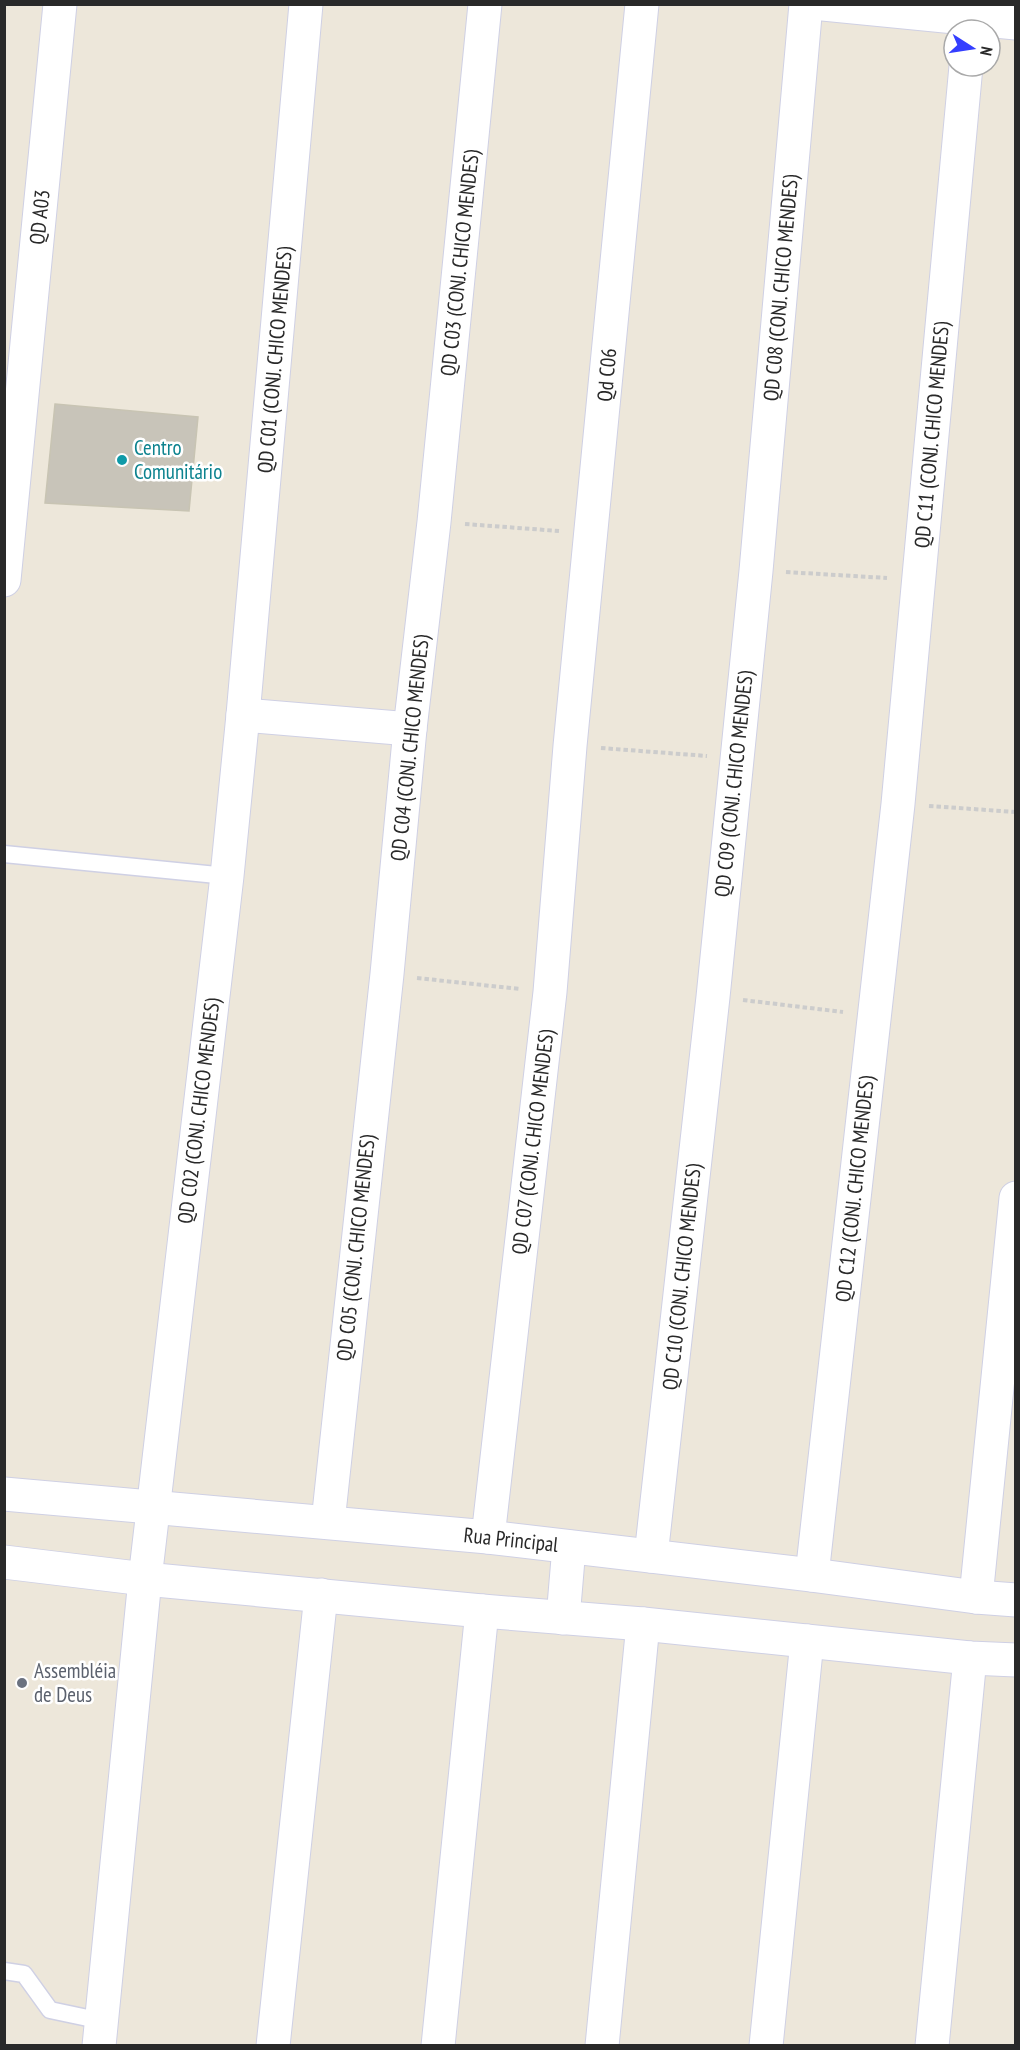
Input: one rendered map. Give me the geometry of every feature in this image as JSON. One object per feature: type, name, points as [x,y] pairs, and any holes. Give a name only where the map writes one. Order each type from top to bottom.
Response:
[{"type":"street","name":"QD A03","points":[[4,580],[60,4]]},
{"type":"street","name":"QD C01 (CONJ. CHICO MENDES)","points":[[243,715],[306,4]]},
{"type":"street","name":"QD C03 (CONJ. CHICO MENDES)","points":[[434,522],[485,4]]},
{"type":"street","name":"Qd C06","points":[[570,746],[642,4]]},
{"type":"street","name":"QD C08 (CONJ. CHICO MENDES)","points":[[756,571],[806,4]]},
{"type":"street","points":[[823,4],[942,20]]},
{"type":"street","name":"QD C11 (CONJ. CHICO MENDES)","points":[[898,804],[965,78]]},
{"type":"street","name":"QD C04 (CONJ. CHICO MENDES)","points":[[387,974],[410,729],[434,522]]},
{"type":"street","name":"QD C09 (CONJ. CHICO MENDES)","points":[[713,997],[756,571]]},
{"type":"street","points":[[243,715],[410,729]]},
{"type":"street","name":"QD C02 (CONJ. CHICO MENDES)","points":[[101,2033],[152,1507],[227,876],[243,715]]},
{"type":"street","name":"QD C07 (CONJ. CHICO MENDES)","points":[[488,1537],[550,992],[570,746]]},
{"type":"street","name":"QD C12 (CONJ. CHICO MENDES)","points":[[812,1575],[898,804]]},
{"type":"street","name":"QD C05 (CONJ. CHICO MENDES)","points":[[328,1522],[387,974]]},
{"type":"street","name":"QD C10 (CONJ. CHICO MENDES)","points":[[651,1556],[713,997]]},
{"type":"street","points":[[976,1597],[1016,1198]]},
{"type":"street","name":"Rua Principal","points":[[4,1494],[488,1537],[1016,1600]]},
{"type":"street","points":[[563,1618],[569,1546]]},
{"type":"street","points":[[4,1562],[145,1579],[643,1624],[970,1658],[1016,1660]]},
{"type":"street","points":[[273,2046],[321,1595]]},
{"type":"street","points":[[438,2046],[482,1611]]},
{"type":"street","points":[[602,2046],[643,1624]]},
{"type":"street","points":[[766,2046],[807,1641]]},
{"type":"street","points":[[932,2046],[970,1658]]},
{"type":"lane","points":[[4,854],[227,876]]},
{"type":"lane","points":[[4,1971],[24,1974],[50,2010],[101,2033]]},
{"type":"path","points":[[434,522],[592,534]]},
{"type":"path","points":[[756,571],[918,579]]},
{"type":"path","points":[[570,746],[736,759]]},
{"type":"path","points":[[898,804],[1016,812]]},
{"type":"path","points":[[387,974],[550,992]]},
{"type":"path","points":[[713,997],[873,1015]]},
{"type":"building","name":"Centro Comunitário","points":[[55,404],[198,417],[189,511],[45,503]]},
{"type":"place","name":"Centro Comunitário","points":[[122,460]]},
{"type":"place","name":"Assembléia de Deus","points":[[22,1683]]}]
